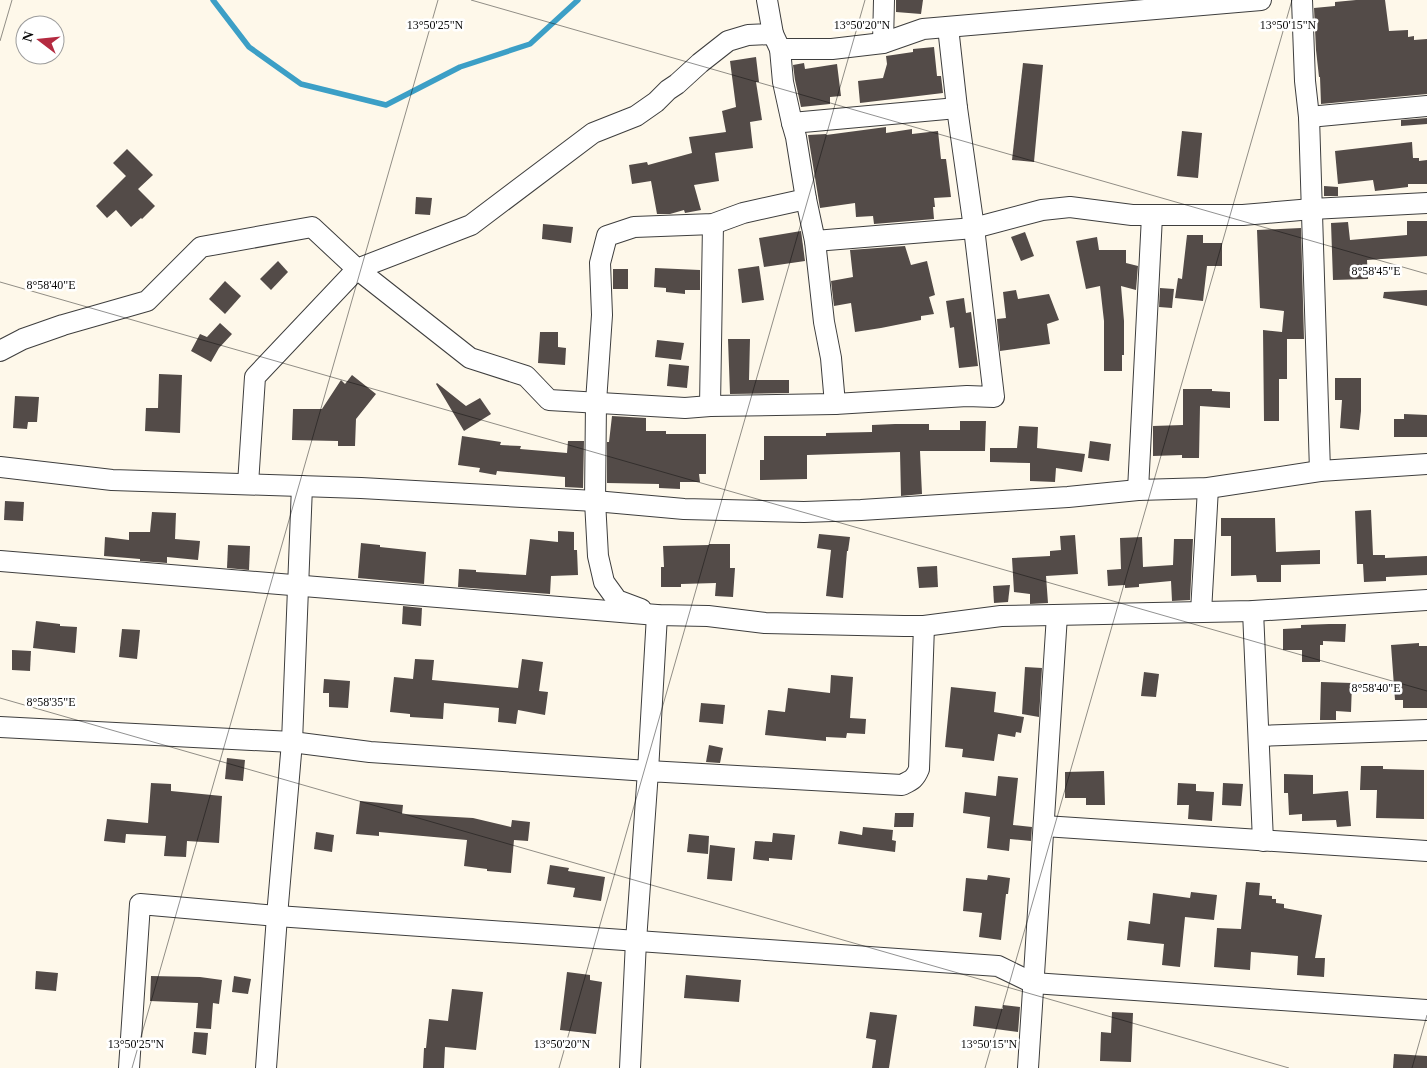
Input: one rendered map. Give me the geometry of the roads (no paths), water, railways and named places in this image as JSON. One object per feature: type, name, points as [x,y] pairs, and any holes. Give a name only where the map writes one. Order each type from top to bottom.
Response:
[{"type":"street","points":[[767,0],[796,137],[815,242],[835,404]]},
{"type":"street","points":[[883,43],[884,0]]},
{"type":"street","points":[[248,484],[255,377],[357,269],[471,224],[594,133],[636,116],[656,102],[728,41],[748,34],[776,42],[832,49],[883,43],[923,29],[1201,2],[1261,0]]},
{"type":"street","points":[[1302,0],[1305,80],[1309,117],[1320,471]]},
{"type":"street","points":[[0,351],[23,339],[63,325],[148,301],[201,246],[312,227],[357,269],[470,358],[526,376],[549,400],[685,408],[835,404],[994,396],[948,27]]},
{"type":"street","points":[[1309,117],[1427,106]]},
{"type":"street","points":[[792,123],[957,108]]},
{"type":"street","points":[[657,615],[617,600],[604,582],[598,556],[595,501],[596,402],[602,315],[600,263],[607,236],[634,226],[713,224],[743,213],[806,199]]},
{"type":"street","points":[[815,242],[974,228],[1042,210],[1070,207],[1132,215],[1243,216],[1312,209],[1427,203]]},
{"type":"street","points":[[1138,490],[1152,216]]},
{"type":"street","points":[[710,406],[713,224]]},
{"type":"street","points":[[0,466],[112,480],[361,488],[595,501],[684,509],[804,512],[1068,497],[1138,490],[1208,488],[1320,471],[1427,464]]},
{"type":"street","points":[[266,1068],[292,742],[302,486]]},
{"type":"street","points":[[1201,612],[1208,488]]},
{"type":"street","points":[[0,561],[657,615],[708,616],[765,623],[924,626],[1001,616],[1253,611],[1427,600]]},
{"type":"street","points":[[1253,611],[1263,841]]},
{"type":"street","points":[[630,1068],[636,941],[657,615]]},
{"type":"street","points":[[1028,1068],[1057,615]]},
{"type":"street","points":[[0,727],[292,742],[370,752],[648,771],[902,785],[916,778],[919,769],[924,626]]},
{"type":"street","points":[[1259,736],[1427,730]]},
{"type":"street","points":[[1044,826],[1427,851]]},
{"type":"street","points":[[130,1068],[140,904],[277,916],[998,966],[1033,983],[1427,1010]]},
{"type":"waterway","points":[[213,0],[249,47],[301,84],[386,105],[460,67],[530,44],[578,0]]}]
